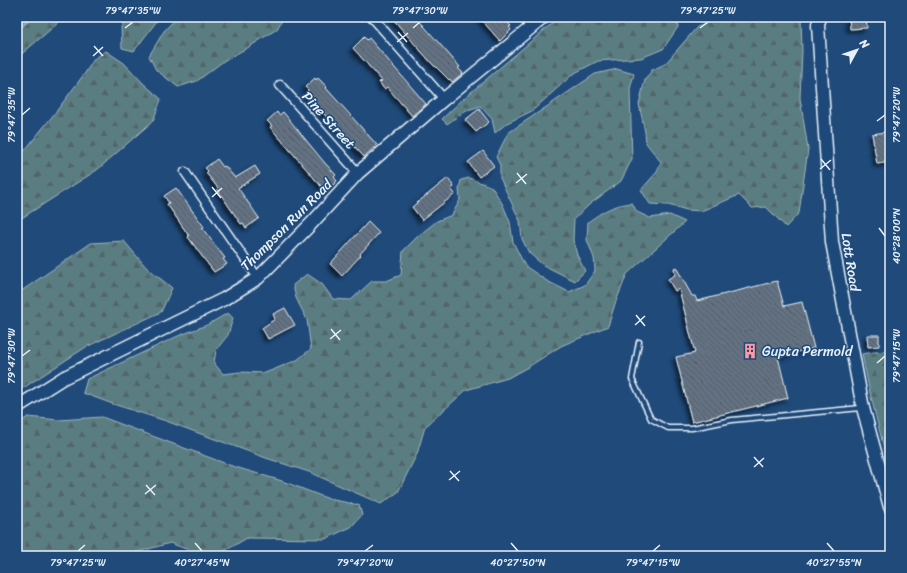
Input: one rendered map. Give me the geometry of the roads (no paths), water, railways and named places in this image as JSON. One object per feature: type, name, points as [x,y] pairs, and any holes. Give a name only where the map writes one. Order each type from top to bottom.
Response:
[{"type":"street","points":[[372,17],[444,100]]},
{"type":"street","points":[[523,17],[531,27]]},
{"type":"street","name":"Thompson Run Road","points":[[17,407],[63,378],[224,299],[258,278],[358,173],[544,17]]},
{"type":"street","name":"Lott Road","points":[[820,17],[818,25],[832,242],[863,408],[890,507]]},
{"type":"street","name":"Pine Street","points":[[280,85],[358,173]]},
{"type":"street","points":[[184,172],[258,278]]},
{"type":"lane","points":[[639,342],[632,379],[651,419],[668,428],[692,428],[732,420],[863,408]]},
{"type":"waterway","points":[[17,30],[32,17]]},
{"type":"place","name":"Gupta Permold","points":[[750,351]]}]
